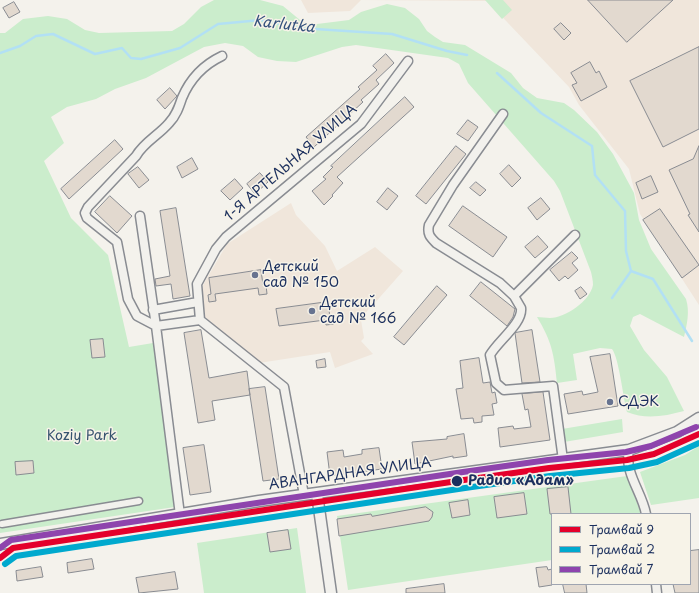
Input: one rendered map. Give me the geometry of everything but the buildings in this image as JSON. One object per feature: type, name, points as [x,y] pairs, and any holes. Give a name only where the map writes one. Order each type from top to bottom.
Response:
[{"type":"street","points":[[222,56],[214,60],[192,80],[178,110],[169,123],[141,149],[88,207],[85,213],[87,218],[117,242],[128,299],[136,316],[156,326],[200,320],[284,387],[304,495]]},
{"type":"street","name":"1-Я АРТЕЛЬНАЯ УЛИЦА","points":[[200,320],[197,284],[206,266],[226,236],[361,124],[408,61]]},
{"type":"street","points":[[503,114],[453,185],[429,225],[428,231],[430,236],[457,257],[500,283],[514,296],[521,308],[520,318],[496,345],[490,355],[496,383],[504,390],[553,386],[563,460]]},
{"type":"street","points":[[140,216],[156,326],[180,515]]},
{"type":"street","points":[[514,296],[575,235]]},
{"type":"street","points":[[153,310],[198,302]]},
{"type":"street","name":"АВАНГАРДНАЯ УЛИЦА","points":[[0,544],[304,495],[629,450],[677,432],[699,418]]},
{"type":"street","points":[[629,450],[628,466],[646,513]]},
{"type":"street","points":[[317,494],[331,593]]},
{"type":"street","points":[[2,524],[139,501]]},
{"type":"shaded area","points":[[301,0],[361,0],[350,11],[308,13]]},
{"type":"shaded area","points":[[361,0],[699,0],[699,305],[640,214],[629,169],[579,105],[569,87],[487,1]]},
{"type":"shaded area","points":[[291,203],[296,215],[325,246],[337,271],[375,247],[403,271],[373,305],[372,304],[361,320],[364,338],[361,341],[373,354],[335,368],[330,352],[259,363],[205,317],[203,285],[227,244]]},
{"type":"green space","name":"Koziy Park","points":[[214,0],[260,0],[283,6],[300,20],[309,25],[349,20],[361,12],[387,4],[405,8],[419,19],[427,31],[443,42],[465,45],[511,73],[523,88],[537,98],[564,103],[574,110],[597,132],[613,154],[634,193],[639,220],[651,249],[686,299],[688,313],[684,337],[640,314],[633,317],[630,326],[644,350],[667,377],[684,411],[663,416],[648,417],[627,412],[619,369],[612,349],[600,348],[573,354],[577,380],[557,383],[552,348],[537,317],[556,317],[576,308],[591,291],[593,285],[591,272],[560,191],[554,181],[468,83],[459,64],[448,58],[356,45],[342,47],[296,62],[277,61],[258,57],[243,46],[225,43],[204,47],[146,78],[115,89],[96,99],[67,107],[51,117],[64,143],[44,161],[71,218],[108,255],[129,347],[153,343],[175,507],[0,533],[0,33],[5,33],[23,19],[48,16],[67,19],[85,30],[99,33],[172,31],[184,24],[201,7]]},
{"type":"green space","points":[[485,0],[503,0],[512,10],[502,19]]},
{"type":"green space","points":[[622,419],[623,432],[564,442],[562,429]]},
{"type":"green space","points":[[699,446],[699,498],[651,505],[640,472],[685,455]]},
{"type":"green space","points":[[627,476],[641,513],[551,513],[551,560],[348,590],[337,516]]},
{"type":"green space","points":[[297,528],[306,593],[204,593],[197,543]]},
{"type":"waterway","name":"Karlutka","points":[[0,53],[20,46],[36,36],[53,34],[95,54],[122,48],[131,58],[141,59],[180,48],[218,24],[261,20],[300,28],[392,34],[447,51],[467,55]]},
{"type":"waterway","name":"Karlutka","points":[[497,73],[541,113],[592,146],[595,175],[625,211],[626,251],[631,271],[653,279],[692,341]]},
{"type":"waterway","points":[[612,298],[631,271]]},
{"type":"tram line","name":"7","points":[[0,548],[11,540],[463,472],[548,460],[626,452],[651,446],[696,427]]},
{"type":"tram line","name":"9","points":[[0,558],[13,548],[464,480],[549,468],[627,460],[654,454],[699,434]]},
{"type":"tram line","name":"2","points":[[5,564],[16,556],[465,488],[550,476],[629,468],[657,462],[699,443]]},
{"type":"place","name":"Детский сад № 150","points":[[255,275]]},
{"type":"place","name":"Детский сад № 166","points":[[312,311]]},
{"type":"place","name":"СДЭК","points":[[610,402]]},
{"type":"place","name":"Радио «Адам»","points":[[457,481]]}]
